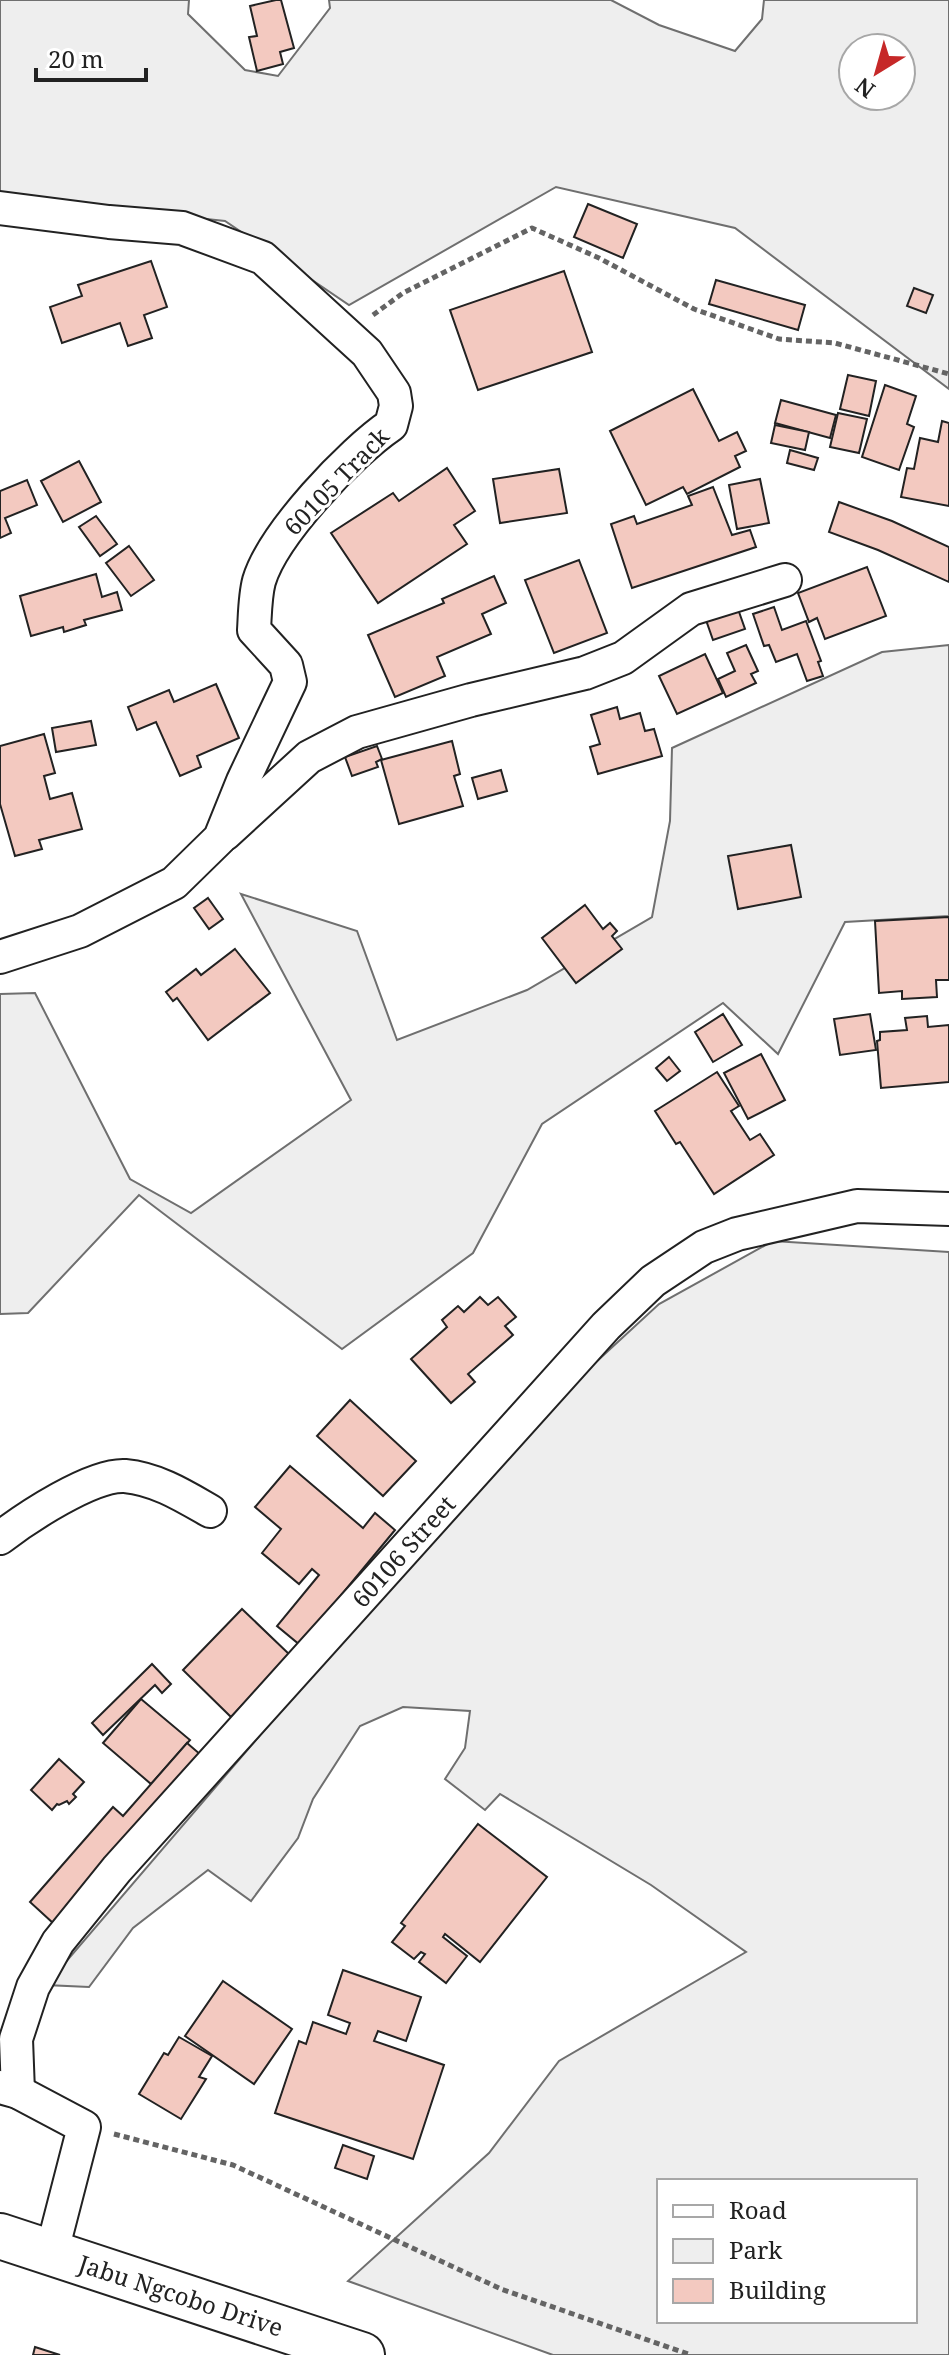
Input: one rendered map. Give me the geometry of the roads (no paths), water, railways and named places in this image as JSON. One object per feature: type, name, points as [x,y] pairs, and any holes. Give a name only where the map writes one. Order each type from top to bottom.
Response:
[{"type":"main road","name":"Jabu Ngcobo Drive","points":[[0,2236],[362,2355]]},
{"type":"street","name":"60105 Track","points":[[0,208],[182,228],[263,258],[367,353],[394,393],[396,406],[391,425],[369,440],[281,536],[259,580],[254,630],[286,665],[290,682],[220,838],[174,883],[80,931],[0,957]]},
{"type":"street","points":[[220,838],[309,757],[357,732],[471,700],[585,673],[623,658],[691,609],[785,580]]},
{"type":"street","name":"60106 Street","points":[[9,2089],[8,2031],[58,1942],[117,1869],[606,1326],[653,1281],[704,1247],[737,1234],[786,1222],[857,1206],[949,1209]]},
{"type":"street","points":[[0,1538],[75,1489],[123,1476],[164,1485],[210,1511]]},
{"type":"street","points":[[9,2089],[84,2127],[52,2251]]}]
